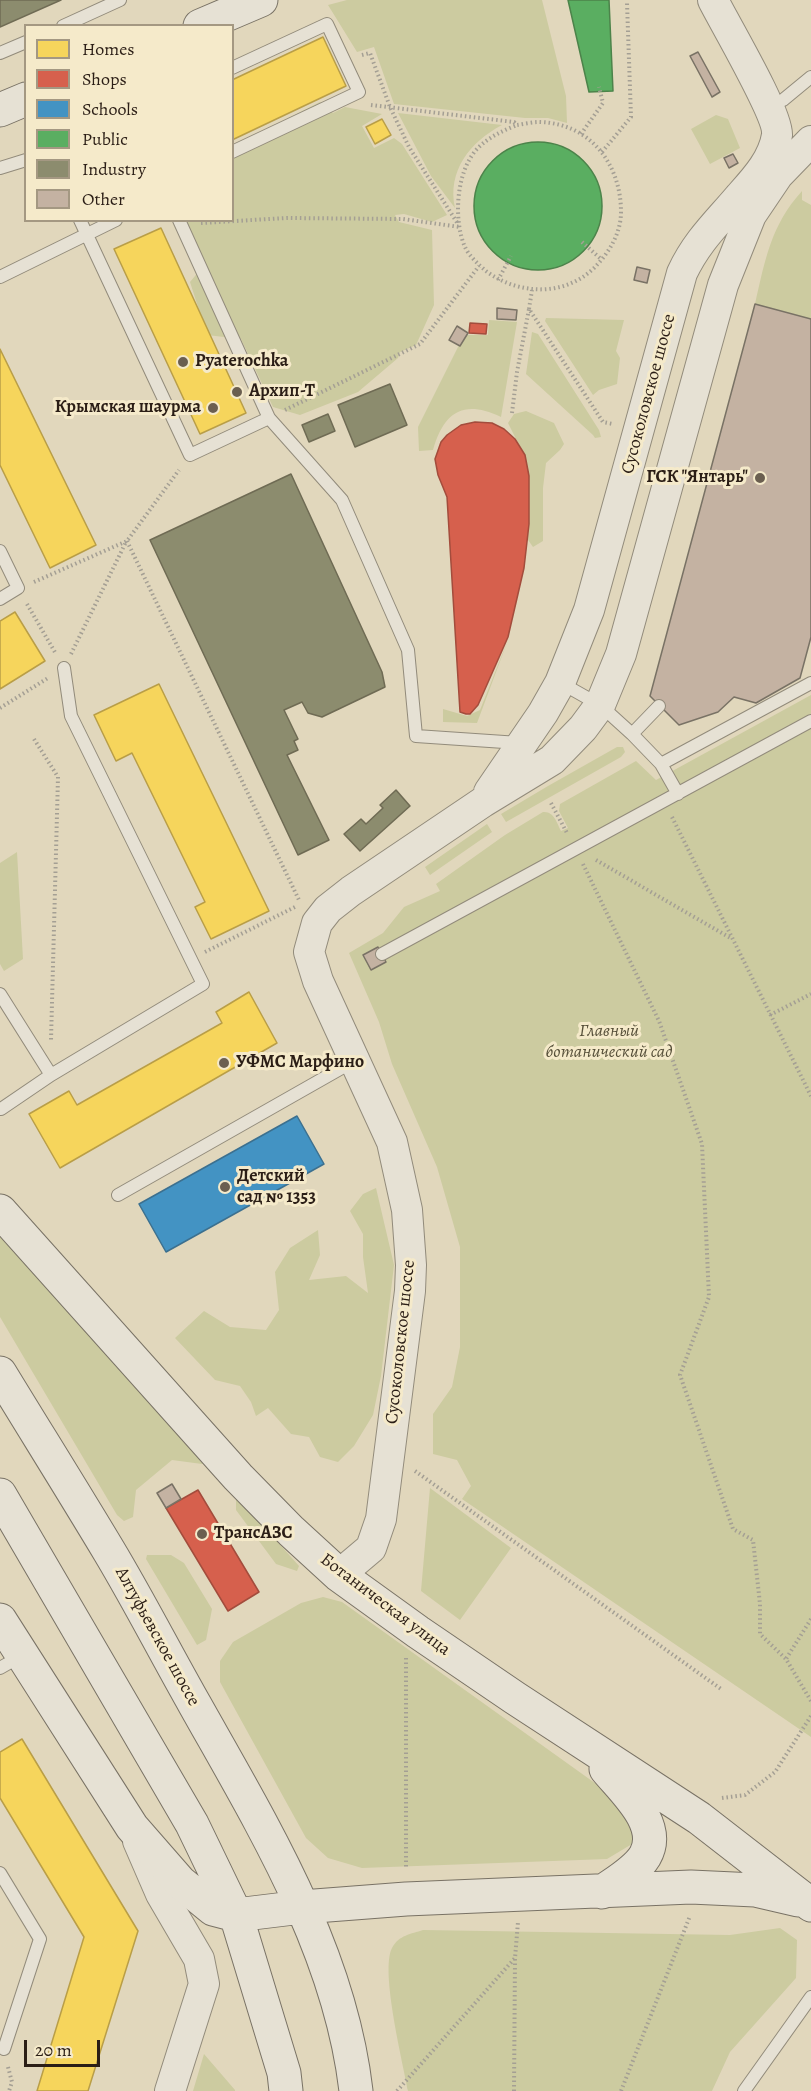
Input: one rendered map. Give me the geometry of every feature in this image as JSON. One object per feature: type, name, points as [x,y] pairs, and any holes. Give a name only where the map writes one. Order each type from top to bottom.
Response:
[{"type":"main road","points":[[205,24],[261,0]]},
{"type":"main road","points":[[0,110],[24,100]]},
{"type":"main road","name":"Ботаническая улица","points":[[0,1211],[238,1477],[291,1531],[339,1575],[418,1632],[588,1747],[699,1818],[808,1904]]},
{"type":"main road","name":"Алтуфьевское шоссе","points":[[0,1373],[110,1552],[250,1801],[302,1907],[330,1977],[352,2056],[356,2091]]},
{"type":"main road","points":[[4,1506],[192,1824],[236,1915],[284,2073],[286,2091]]},
{"type":"main road","points":[[0,1620],[11,1662],[132,1827],[180,1882],[213,1909],[236,1915]]},
{"type":"main road","points":[[588,1747],[644,1817],[650,1838],[645,1856],[630,1872],[602,1892]]},
{"type":"main road","name":"Ботаническая улица","points":[[236,1915],[406,1899],[701,1887],[755,1890],[808,1904]]},
{"type":"street","name":"Сусоколовское шоссе","points":[[483,802],[560,683],[589,610],[682,273],[697,245],[760,173],[770,156],[776,138],[777,128],[769,107],[713,0]]},
{"type":"street","points":[[769,107],[789,124],[805,129],[811,127]]},
{"type":"street","name":"Сусоколовское шоссе","points":[[339,1575],[371,1548],[381,1519],[410,1291],[411,1265],[407,1210],[392,1142],[318,981],[309,952],[317,923],[328,909],[351,891],[483,802],[552,760],[583,728],[600,705],[621,654],[723,285],[743,231],[756,206],[778,175],[811,141]]},
{"type":"street","points":[[682,273],[689,265],[700,262],[711,265],[720,273],[723,285]]},
{"type":"street","points":[[132,1827],[161,1894],[199,1959],[204,1984],[170,2091]]},
{"type":"lane","points":[[67,24],[120,0]]},
{"type":"lane","points":[[234,67],[327,24],[359,92],[234,151]]},
{"type":"lane","points":[[0,53],[24,43]]},
{"type":"lane","points":[[769,107],[783,100],[811,77]]},
{"type":"lane","points":[[0,168],[24,161]]},
{"type":"lane","points":[[81,222],[190,455],[269,418]]},
{"type":"lane","points":[[1,275],[112,222]]},
{"type":"lane","points":[[179,222],[269,418],[342,500],[408,650],[417,736],[523,743]]},
{"type":"lane","points":[[0,551],[18,588],[0,600]]},
{"type":"lane","points":[[1,1109],[203,984],[71,716],[64,668]]},
{"type":"lane","points":[[661,765],[811,682]]},
{"type":"lane","points":[[560,683],[600,705],[632,734],[661,765],[678,794]]},
{"type":"lane","points":[[632,734],[660,706]]},
{"type":"lane","points":[[382,954],[811,721]]},
{"type":"lane","points":[[0,994],[51,1076]]},
{"type":"lane","points":[[118,1195],[354,1061]]},
{"type":"lane","points":[[0,1873],[40,1940],[4,2049]]},
{"type":"lane","points":[[744,2091],[811,1997]]},
{"type":"path","points":[[602,152],[631,117],[627,3]]},
{"type":"path","points":[[344,61],[370,53],[390,107],[409,147],[460,227]]},
{"type":"path","points":[[581,134],[603,104],[600,87]]},
{"type":"path","points":[[337,103],[514,122],[517,125]]},
{"type":"path","points":[[538,122],[560,125],[581,134],[602,152],[615,172],[621,194],[621,218],[615,240],[602,260],[588,273],[571,283],[552,289],[532,290],[498,280],[479,266],[465,248],[460,227],[459,190],[466,168],[476,149],[495,134],[517,125],[538,122]]},
{"type":"path","points":[[234,220],[392,219],[460,227]]},
{"type":"path","points":[[582,242],[602,260]]},
{"type":"path","points":[[498,280],[511,256]]},
{"type":"path","points":[[269,418],[420,344],[479,266]]},
{"type":"path","points":[[512,413],[532,290]]},
{"type":"path","points":[[528,309],[603,422],[620,427]]},
{"type":"path","points":[[0,708],[64,668],[127,541],[190,455]]},
{"type":"path","points":[[64,668],[18,588],[127,541]]},
{"type":"path","points":[[127,541],[301,904],[191,960]]},
{"type":"path","points":[[34,739],[58,777],[51,1076]]},
{"type":"path","points":[[664,801],[811,1096]]},
{"type":"path","points":[[551,803],[658,1020],[702,1144],[709,1297],[680,1375],[733,1529],[753,1540],[760,1604],[760,1634],[786,1659],[811,1701]]},
{"type":"path","points":[[575,848],[733,939]]},
{"type":"path","points":[[770,1015],[811,994]]},
{"type":"path","points":[[415,1471],[721,1689]]},
{"type":"path","points":[[786,1659],[811,1619]]},
{"type":"path","points":[[406,1656],[406,1868]]},
{"type":"path","points":[[718,1799],[745,1795],[775,1772],[811,1716]]},
{"type":"path","points":[[621,2091],[691,1915]]},
{"type":"path","points":[[514,2091],[515,1958],[518,1921]]},
{"type":"path","points":[[397,2091],[515,1958]]},
{"type":"path","points":[[4,2049],[12,2082],[9,2091]]},
{"type":"green space","points":[[347,0],[542,0],[566,96],[567,123],[548,118],[525,118],[394,104],[374,47],[357,52],[328,5]]},
{"type":"green space","points":[[320,102],[333,113],[345,107],[382,114],[362,126],[374,148],[394,138],[402,144],[447,215],[432,222],[404,214],[395,215],[399,222],[432,230],[434,305],[416,345],[400,352],[398,358],[358,392],[300,415],[273,407],[241,339],[207,335],[190,282],[205,264],[179,222],[234,222],[234,145]]},
{"type":"green space","points":[[398,113],[502,125],[480,140],[464,159],[454,182],[455,208],[431,176]]},
{"type":"green space","points":[[716,115],[728,119],[740,148],[710,164],[691,129]]},
{"type":"green space","points":[[802,191],[802,200],[811,205],[811,319],[755,304],[766,258],[776,230],[791,204]]},
{"type":"green space","points":[[546,318],[624,320],[616,351],[620,358],[617,384],[599,390],[593,395],[545,321]]},
{"type":"green space","points":[[489,320],[517,322],[501,417],[476,409],[457,412],[443,426],[433,450],[419,451],[418,427],[464,335],[488,335]]},
{"type":"green space","points":[[532,332],[538,334],[599,430],[601,437],[595,438],[526,374]]},
{"type":"green space","points":[[526,411],[554,423],[564,444],[546,463],[543,488],[543,541],[533,547],[526,537],[521,449],[508,423],[514,414]]},
{"type":"green space","points":[[508,640],[477,723],[443,722],[443,709],[467,716],[480,710]]},
{"type":"green space","name":"Главный ботанический сад","points":[[811,695],[811,1737],[462,1499],[471,1486],[457,1460],[433,1454],[433,1414],[452,1387],[460,1347],[460,1247],[437,1167],[392,1064],[379,1022],[349,953],[383,933],[404,907],[440,891],[436,884],[505,835],[543,812],[552,815],[561,831],[568,828],[559,811],[560,804],[636,761],[656,780]]},
{"type":"green space","points":[[617,747],[623,747],[625,752],[621,757],[506,822],[501,814]]},
{"type":"green space","points":[[487,824],[492,832],[430,875],[425,867]]},
{"type":"green space","points":[[17,852],[23,959],[4,971],[0,964],[0,863]]},
{"type":"green space","points":[[376,1188],[394,1265],[381,1376],[373,1415],[354,1446],[338,1462],[320,1457],[309,1437],[291,1434],[268,1408],[256,1416],[251,1402],[240,1386],[215,1380],[175,1338],[204,1311],[230,1327],[266,1330],[279,1310],[275,1272],[290,1248],[318,1230],[320,1255],[309,1280],[346,1276],[368,1293],[363,1257],[363,1234],[350,1211],[363,1194]]},
{"type":"green space","points":[[0,1237],[207,1461],[202,1464],[172,1460],[136,1490],[133,1517],[124,1521],[117,1515],[0,1317]]},
{"type":"green space","points":[[430,1488],[511,1548],[460,1620],[421,1591]]},
{"type":"green space","points":[[236,1495],[299,1566],[297,1571],[276,1564],[236,1510]]},
{"type":"green space","points":[[147,1555],[171,1555],[184,1563],[212,1609],[206,1640],[197,1645],[146,1559]]},
{"type":"green space","points":[[323,1597],[342,1602],[620,1801],[636,1825],[632,1844],[607,1859],[362,1868],[328,1858],[306,1838],[220,1682],[220,1661],[233,1642],[301,1603]]},
{"type":"green space","points":[[780,1928],[797,1940],[796,1978],[730,2052],[712,2091],[408,2091],[390,1996],[389,1976],[392,1948],[398,1940],[406,1936],[423,1930],[730,1935]]},
{"type":"green space","points":[[204,2054],[235,2090],[235,2091],[193,2091]]},
{"type":"building: Homes","points":[[323,37],[346,86],[234,139],[234,79]]},
{"type":"building: Homes","points":[[382,119],[391,135],[375,144],[366,127]]},
{"type":"building: Homes","points":[[161,228],[246,413],[200,434],[114,249]]},
{"type":"building: Homes","points":[[0,349],[96,545],[50,568],[0,465]]},
{"type":"building: Homes","points":[[15,612],[45,661],[0,689],[0,621]]},
{"type":"building: Homes","points":[[159,684],[269,911],[211,939],[195,907],[205,902],[132,753],[116,761],[94,715]]},
{"type":"building: Homes","points":[[249,992],[277,1043],[60,1168],[29,1114],[69,1091],[77,1105],[222,1023],[216,1012]]},
{"type":"building: Homes","points":[[22,1739],[138,1931],[88,2091],[37,2091],[84,1937],[0,1798],[0,1752]]},
{"type":"building: Shops","points":[[470,323],[487,324],[486,334],[469,333]]},
{"type":"building: Shops","points":[[475,422],[492,423],[504,429],[515,439],[525,455],[529,476],[529,524],[524,568],[508,637],[478,705],[470,714],[466,714],[460,712],[447,497],[438,475],[435,459],[441,442],[447,435],[461,425]]},
{"type":"building: Shops","points":[[198,1490],[259,1592],[228,1611],[166,1508]]},
{"type":"building: Schools","points":[[297,1116],[324,1164],[166,1252],[139,1204]]},
{"type":"building: Public","points":[[568,0],[609,0],[613,91],[589,92]]},
{"type":"building: Public","points":[[538,142],[562,147],[583,161],[597,182],[602,206],[597,230],[583,251],[562,265],[538,270],[514,265],[493,251],[479,230],[474,206],[479,182],[493,161],[514,147]]},
{"type":"building: Industry","points":[[0,0],[61,0],[0,27]]},
{"type":"building: Industry","points":[[390,384],[407,425],[355,447],[338,405]]},
{"type":"building: Industry","points":[[328,414],[335,431],[309,442],[302,425]]},
{"type":"building: Industry","points":[[291,474],[382,672],[385,687],[322,717],[308,713],[302,702],[284,710],[298,739],[294,741],[298,750],[287,755],[329,840],[298,855],[150,540]]},
{"type":"building: Industry","points":[[396,790],[410,806],[360,851],[344,834],[361,819],[366,824],[383,808],[380,805]]},
{"type":"building: Other","points":[[698,52],[720,92],[712,97],[690,56]]},
{"type":"building: Other","points":[[733,154],[738,163],[729,168],[724,158]]},
{"type":"building: Other","points":[[637,267],[650,270],[647,283],[634,280]]},
{"type":"building: Other","name":"ГСК \"Янтарь\"","points":[[755,304],[811,319],[811,637],[800,678],[756,703],[734,697],[718,712],[679,725],[650,696]]},
{"type":"building: Other","points":[[497,308],[517,310],[516,320],[497,319]]},
{"type":"building: Other","points":[[457,326],[468,333],[460,346],[449,340]]},
{"type":"building: Other","points":[[378,947],[386,962],[371,970],[363,955]]},
{"type":"building: Other","points":[[172,1484],[181,1499],[166,1508],[157,1493]]},
{"type":"place","name":"Pyaterochka","points":[[183,362]]},
{"type":"place","name":"Архип-Т","points":[[237,392]]},
{"type":"place","name":"Крымская шаурма","points":[[213,408]]},
{"type":"place","name":"ГСК \"Янтарь\"","points":[[760,478]]},
{"type":"place","name":"УФМС Марфино","points":[[224,1063]]},
{"type":"place","name":"Детский сад № 1353","points":[[225,1187]]},
{"type":"place","name":"ТрансАЗС","points":[[202,1534]]}]
